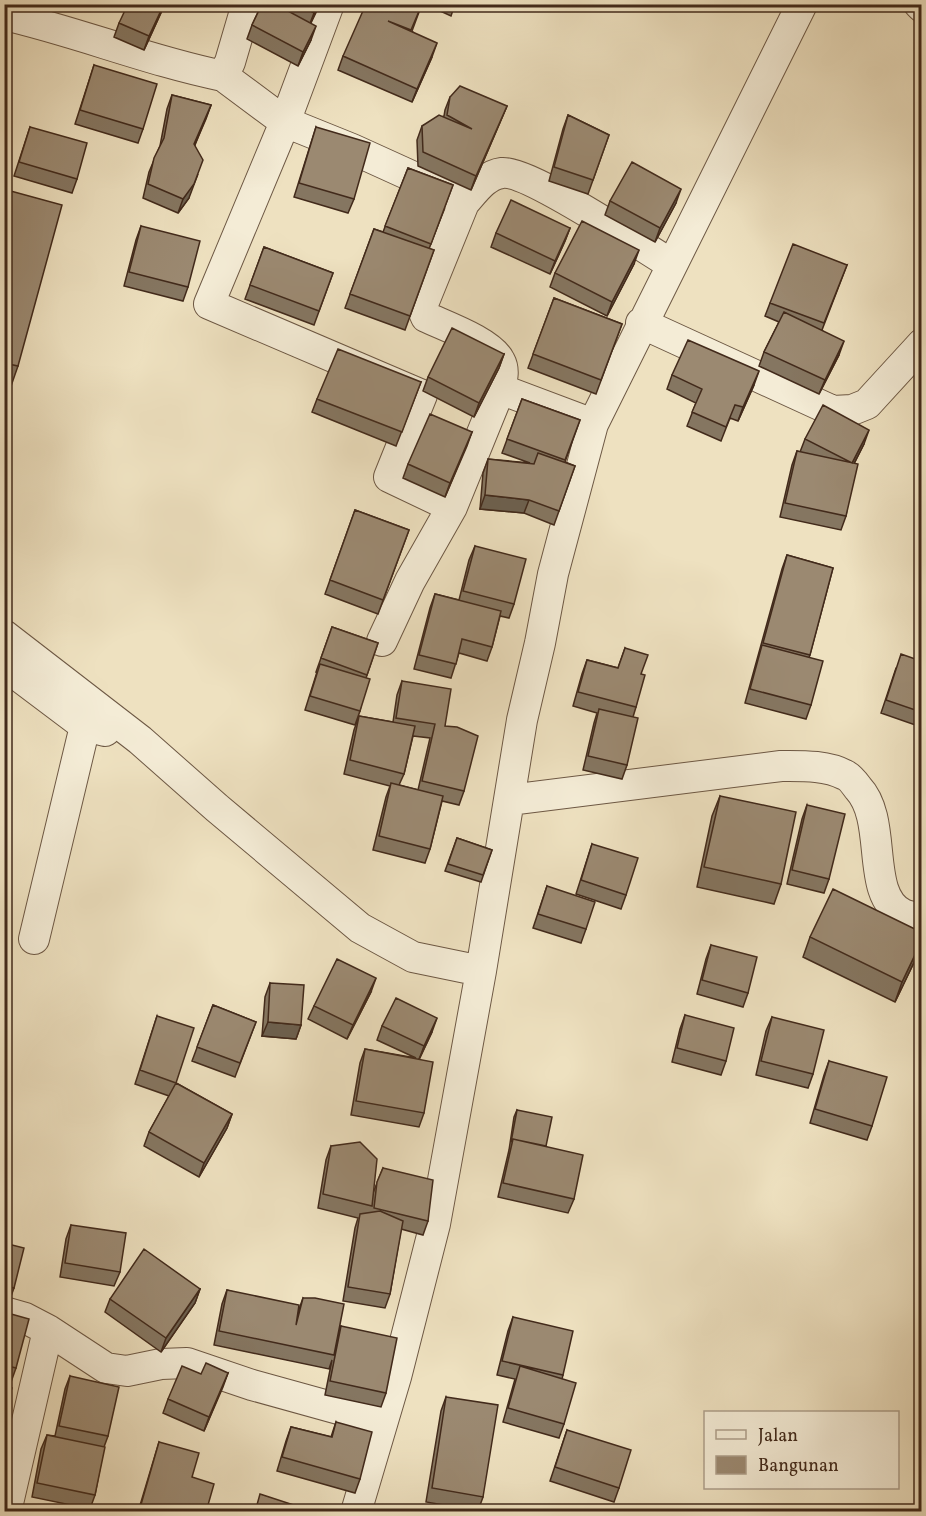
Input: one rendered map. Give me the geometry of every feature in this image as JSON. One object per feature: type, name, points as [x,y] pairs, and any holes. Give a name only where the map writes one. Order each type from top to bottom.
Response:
[{"type":"street","points":[[223,76],[230,62],[247,4]]},
{"type":"street","points":[[329,4],[285,122],[209,304],[422,395],[389,477],[452,507]]},
{"type":"street","points":[[356,1512],[406,1342],[435,1224],[481,971],[522,720],[553,574],[593,424],[641,323],[802,4]]},
{"type":"street","points":[[4,15],[39,23],[173,64],[223,76],[285,122],[451,194],[464,203]]},
{"type":"street","points":[[382,641],[410,581],[452,507],[500,389],[503,369],[496,354],[485,346],[426,317],[423,310],[427,294],[464,203],[487,178],[510,172],[581,209],[671,264]]},
{"type":"street","points":[[641,323],[833,411],[852,410],[867,404],[921,344]]},
{"type":"street","points":[[500,389],[593,424]]},
{"type":"street","points":[[4,634],[140,740],[360,928],[413,957],[481,971]]},
{"type":"street","points":[[4,665],[85,726],[140,740]]},
{"type":"street","points":[[34,939],[85,726]]},
{"type":"street","points":[[508,800],[782,766],[814,766],[847,775],[864,794],[875,822],[879,878],[886,897],[904,915],[921,918]]},
{"type":"street","points":[[4,1312],[25,1318],[48,1330],[106,1368],[127,1371],[160,1364],[187,1363],[252,1385],[382,1421]]},
{"type":"street","points":[[6,1512],[48,1330]]},
{"type":"building","points":[[128,4],[164,4],[149,36],[119,23]]},
{"type":"building","points":[[262,4],[275,4],[316,26],[303,52],[252,25]]},
{"type":"building","points":[[298,4],[318,4],[314,13]]},
{"type":"building","points":[[366,4],[422,4],[411,30],[388,21],[437,43],[417,89],[343,56]]},
{"type":"building","points":[[4,27],[10,29],[4,42]]},
{"type":"building","points":[[94,65],[157,84],[143,129],[80,110]]},
{"type":"building","points":[[460,86],[507,106],[476,176],[423,152],[422,126],[439,115],[472,129],[447,115],[450,97]]},
{"type":"building","points":[[172,95],[211,105],[194,144],[203,160],[194,184],[183,199],[148,184],[154,158],[164,138]]},
{"type":"building","points":[[568,115],[609,135],[593,180],[554,167]]},
{"type":"building","points":[[30,127],[87,143],[77,179],[19,162]]},
{"type":"building","points":[[316,127],[370,143],[354,199],[299,183]]},
{"type":"building","points":[[632,162],[681,189],[660,228],[610,201]]},
{"type":"building","points":[[408,168],[453,185],[431,244],[385,226]]},
{"type":"building","points":[[7,190],[62,205],[18,366],[4,363],[4,198]]},
{"type":"building","points":[[511,200],[570,228],[555,261],[496,233]]},
{"type":"building","points":[[582,221],[639,250],[612,302],[555,273]]},
{"type":"building","points":[[141,226],[200,241],[188,287],[129,272]]},
{"type":"building","points":[[374,229],[434,250],[410,316],[350,294]]},
{"type":"building","points":[[793,244],[847,265],[824,323],[770,303]]},
{"type":"building","points":[[264,247],[333,273],[319,311],[250,285]]},
{"type":"building","points":[[554,298],[622,324],[601,380],[533,354]]},
{"type":"building","points":[[784,312],[844,341],[825,380],[764,352]]},
{"type":"building","points":[[452,328],[504,354],[479,403],[428,377]]},
{"type":"building","points":[[688,340],[759,371],[743,407],[735,405],[726,427],[692,412],[702,389],[672,375]]},
{"type":"building","points":[[338,349],[421,382],[402,432],[317,399]]},
{"type":"building","points":[[522,399],[580,420],[565,460],[507,439]]},
{"type":"building","points":[[823,405],[869,430],[852,463],[805,439]]},
{"type":"building","points":[[430,414],[472,432],[450,483],[408,464]]},
{"type":"building","points":[[797,451],[858,464],[846,516],[785,503]]},
{"type":"building","points":[[538,453],[575,466],[559,511],[529,500],[485,495],[488,459],[534,464]]},
{"type":"building","points":[[355,510],[409,530],[383,600],[330,580]]},
{"type":"building","points":[[475,546],[526,559],[514,604],[463,591]]},
{"type":"building","points":[[787,555],[833,568],[810,655],[763,643]]},
{"type":"building","points":[[435,594],[501,611],[492,647],[462,639],[456,664],[419,655]]},
{"type":"building","points":[[332,627],[378,643],[367,675],[321,658]]},
{"type":"building","points":[[762,645],[823,661],[811,705],[750,689]]},
{"type":"building","points":[[625,648],[648,655],[641,674],[645,675],[636,707],[578,692],[587,660],[618,668]]},
{"type":"building","points":[[901,654],[921,661],[921,712],[886,700]]},
{"type":"building","points":[[320,664],[370,679],[360,711],[310,696]]},
{"type":"building","points":[[402,681],[451,689],[445,726],[457,727],[478,736],[464,791],[422,781],[435,724],[396,718]]},
{"type":"building","points":[[599,709],[638,718],[627,765],[588,756]]},
{"type":"building","points":[[359,716],[415,726],[404,774],[350,760]]},
{"type":"building","points":[[391,783],[443,796],[430,849],[379,836]]},
{"type":"building","points":[[720,796],[796,812],[781,884],[704,867]]},
{"type":"building","points":[[807,805],[845,814],[829,879],[792,870]]},
{"type":"building","points":[[457,838],[492,850],[483,875],[448,864]]},
{"type":"building","points":[[592,844],[638,858],[626,895],[581,880]]},
{"type":"building","points":[[547,886],[595,902],[586,929],[538,914]]},
{"type":"building","points":[[833,889],[921,932],[921,942],[902,982],[810,937]]},
{"type":"building","points":[[711,945],[757,957],[748,993],[702,980]]},
{"type":"building","points":[[337,959],[376,978],[353,1025],[314,1006]]},
{"type":"building","points":[[270,983],[304,985],[301,1025],[268,1022]]},
{"type":"building","points":[[396,998],[437,1018],[424,1046],[382,1026]]},
{"type":"building","points":[[213,1005],[256,1022],[240,1063],[197,1047]]},
{"type":"building","points":[[685,1015],[734,1028],[726,1061],[677,1048]]},
{"type":"building","points":[[157,1016],[194,1028],[176,1083],[140,1070]]},
{"type":"building","points":[[772,1017],[824,1030],[813,1074],[761,1061]]},
{"type":"building","points":[[365,1049],[433,1062],[424,1113],[356,1101]]},
{"type":"building","points":[[829,1061],[887,1077],[872,1126],[815,1109]]},
{"type":"building","points":[[176,1083],[232,1114],[204,1163],[149,1132]]},
{"type":"building","points":[[517,1110],[552,1117],[546,1146],[513,1139],[511,1142]]},
{"type":"building","points":[[513,1139],[583,1155],[574,1199],[503,1183]]},
{"type":"building","points":[[360,1142],[377,1159],[372,1206],[323,1194],[331,1146]]},
{"type":"building","points":[[383,1168],[433,1180],[428,1221],[374,1208],[377,1182]]},
{"type":"building","points":[[380,1211],[403,1221],[390,1294],[348,1287],[360,1214]]},
{"type":"building","points":[[71,1225],[126,1233],[120,1272],[65,1263]]},
{"type":"building","points":[[4,1229],[11,1230],[8,1244],[24,1248],[14,1288],[4,1286]]},
{"type":"building","points":[[144,1249],[200,1289],[166,1338],[110,1299]]},
{"type":"building","points":[[227,1290],[299,1305],[296,1325],[303,1298],[344,1304],[334,1355],[219,1331]]},
{"type":"building","points":[[4,1312],[29,1319],[16,1368],[4,1365]]},
{"type":"building","points":[[513,1317],[573,1331],[563,1375],[502,1361]]},
{"type":"building","points":[[341,1326],[397,1338],[386,1393],[330,1381]]},
{"type":"building","points":[[206,1363],[228,1373],[209,1417],[168,1399],[182,1366],[201,1374]]},
{"type":"building","points":[[520,1366],[576,1383],[564,1424],[508,1408]]},
{"type":"building","points":[[70,1376],[119,1387],[108,1436],[59,1426]]},
{"type":"building","points":[[4,1385],[12,1388],[4,1412]]},
{"type":"building","points":[[446,1397],[498,1405],[483,1497],[432,1488]]},
{"type":"building","points":[[336,1422],[372,1432],[360,1479],[282,1457],[291,1427],[332,1437]]},
{"type":"building","points":[[567,1430],[631,1450],[619,1488],[555,1467]]},
{"type":"building","points":[[47,1435],[105,1447],[95,1495],[37,1483]]},
{"type":"building","points":[[159,1442],[199,1453],[192,1477],[214,1484],[206,1512],[153,1512],[140,1508]]},
{"type":"building","points":[[260,1494],[306,1509],[306,1512],[255,1512]]}]
